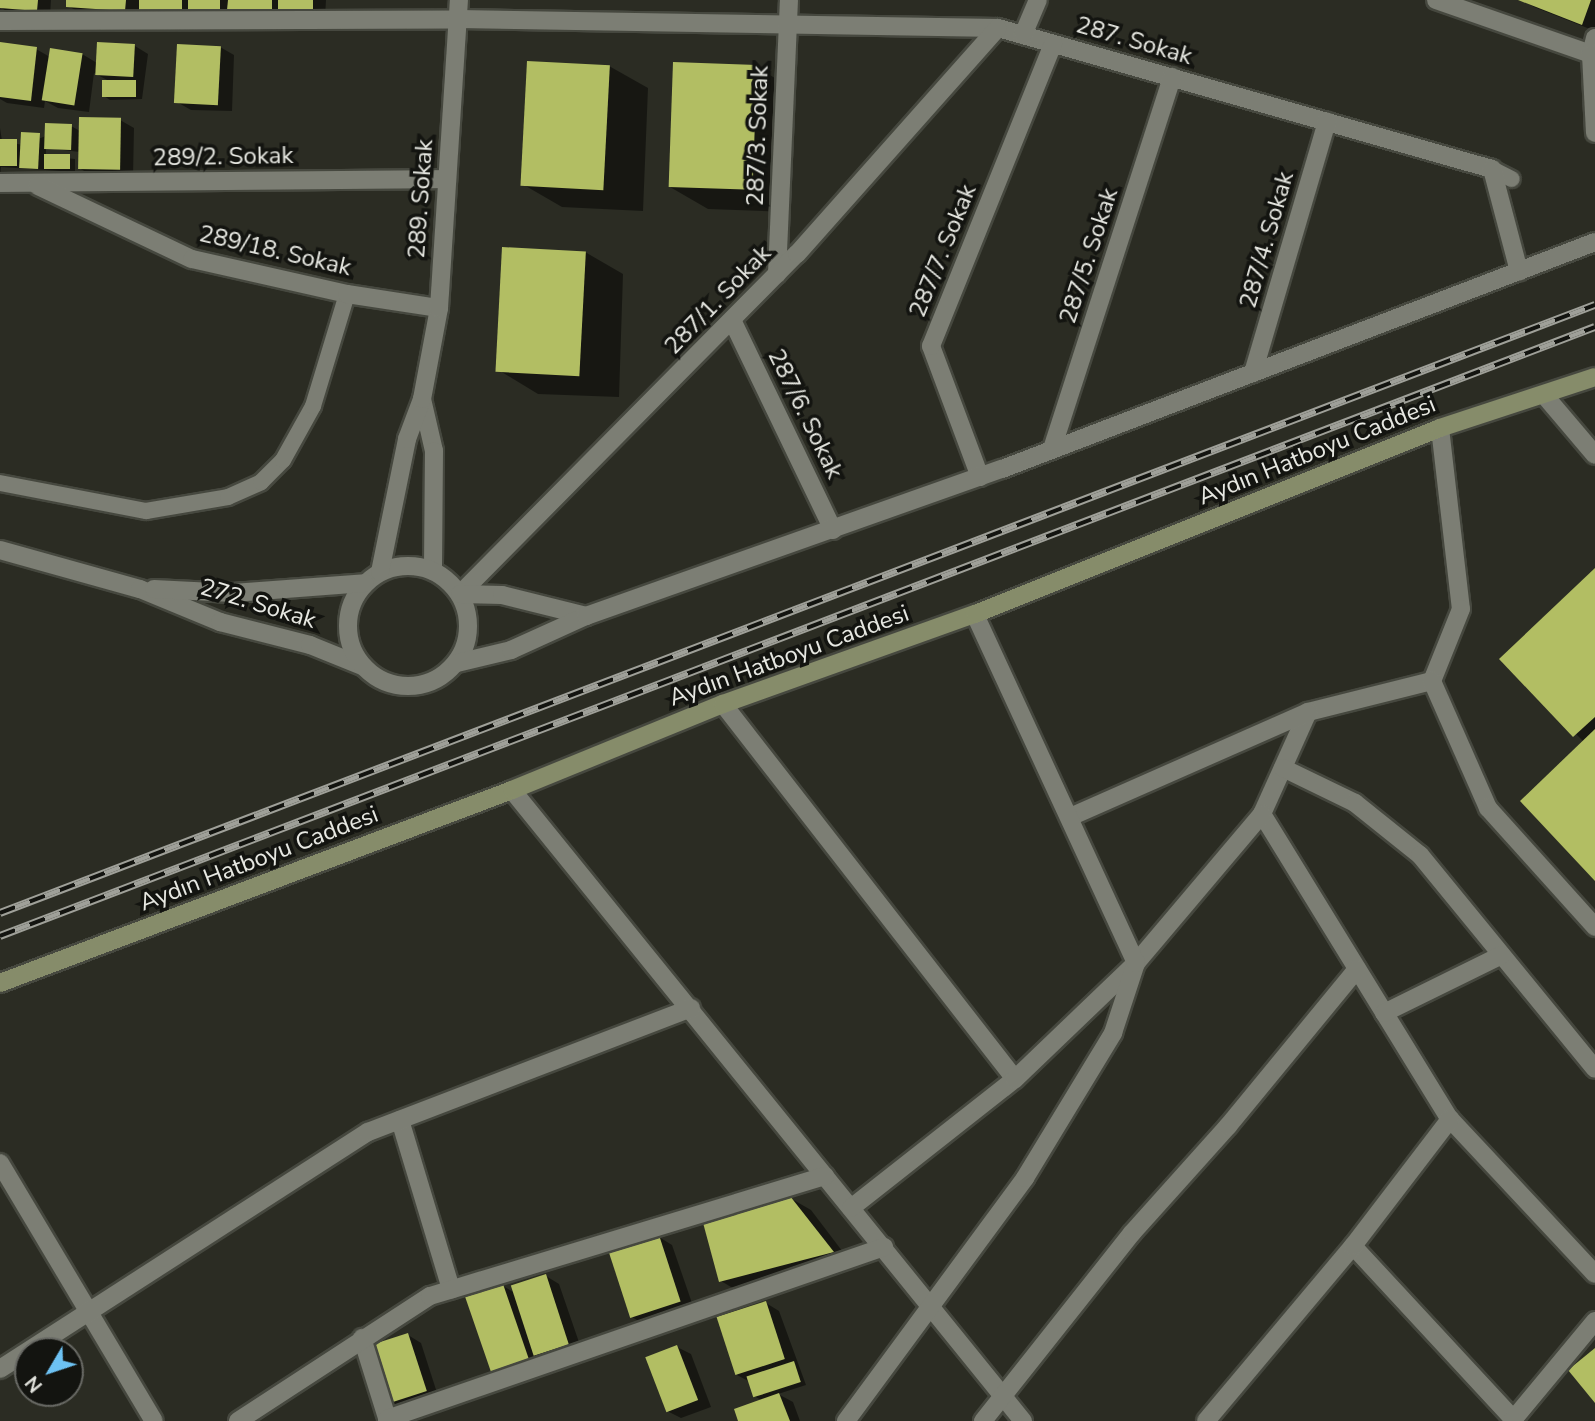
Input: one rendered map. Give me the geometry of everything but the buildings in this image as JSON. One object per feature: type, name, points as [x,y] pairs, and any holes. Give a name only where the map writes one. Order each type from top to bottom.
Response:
[{"type":"main road","name":"Aydın Hatboyu Caddesi","points":[[0,983],[512,790],[723,704],[975,614],[1440,428],[1545,396],[1595,377]]},
{"type":"street","name":"289. Sokak","points":[[422,400],[439,308],[459,0]]},
{"type":"street","name":"287/3. Sokak","points":[[777,274],[789,0]]},
{"type":"street","points":[[1023,35],[1038,0]]},
{"type":"street","points":[[1436,0],[1593,46],[1595,133]]},
{"type":"street","name":"287. Sokak","points":[[0,21],[459,19],[786,28],[998,28],[1492,169]]},
{"type":"street","name":"287/1. Sokak","points":[[460,594],[777,274],[998,28]]},
{"type":"street","name":"287/7. Sokak","points":[[980,477],[931,346],[1053,44]]},
{"type":"street","name":"287/5. Sokak","points":[[1052,449],[1172,77]]},
{"type":"street","name":"287/4. Sokak","points":[[1253,373],[1327,122]]},
{"type":"street","points":[[1492,169],[1519,271]]},
{"type":"street","name":"289/2. Sokak","points":[[0,183],[446,179]]},
{"type":"street","name":"289/18. Sokak","points":[[32,183],[192,259],[347,293],[439,308]]},
{"type":"street","points":[[422,400],[407,439],[373,577],[354,597],[347,632],[362,666],[375,677],[410,687],[436,680],[457,663],[511,650],[586,616],[980,477],[1595,242]]},
{"type":"street","name":"287/6. Sokak","points":[[732,320],[833,530]]},
{"type":"street","points":[[1545,396],[1595,455]]},
{"type":"street","points":[[422,400],[433,451],[433,571]]},
{"type":"street","points":[[1440,428],[1461,609],[1432,681],[1488,808],[1595,927]]},
{"type":"street","name":"272. Sokak","points":[[0,550],[140,589],[220,622],[310,645],[362,666]]},
{"type":"street","points":[[373,577],[415,566],[433,571],[460,594],[469,629],[457,663]]},
{"type":"street","name":"272. Sokak","points":[[140,589],[233,593],[373,577]]},
{"type":"street","points":[[460,594],[502,595],[586,616]]},
{"type":"street","points":[[846,1421],[1025,1178],[1113,1033],[1136,963],[975,614]]},
{"type":"street","points":[[1070,817],[1308,712],[1432,681]]},
{"type":"street","points":[[723,704],[1015,1079]]},
{"type":"street","points":[[850,1208],[1015,1079],[1136,963],[1262,814],[1308,712]]},
{"type":"street","points":[[1283,768],[1355,803],[1420,855],[1595,1069]]},
{"type":"street","points":[[512,790],[691,1007],[1023,1421]]},
{"type":"street","points":[[1262,814],[1450,1119],[1595,1274]]},
{"type":"street","points":[[1384,1013],[1502,955]]},
{"type":"street","points":[[983,1421],[1132,1233],[1228,1126],[1357,969]]},
{"type":"street","points":[[0,1369],[86,1311],[368,1132],[691,1007]]},
{"type":"street","points":[[1206,1421],[1353,1246],[1450,1119]]},
{"type":"street","points":[[400,1120],[451,1289]]},
{"type":"street","points":[[0,1163],[154,1421]]},
{"type":"street","points":[[239,1421],[430,1296],[825,1176]]},
{"type":"street","points":[[1353,1246],[1513,1420],[1595,1321]]},
{"type":"street","points":[[362,1338],[388,1420],[884,1247]]},
{"type":"lane","name":"287. Sokak","points":[[1492,169],[1512,179]]},
{"type":"lane","points":[[0,483],[146,511],[228,498],[261,482],[283,460],[313,406],[347,293]]},
{"type":"railway","points":[[0,913],[1595,305]]},
{"type":"railway","points":[[0,936],[1595,327]]}]
